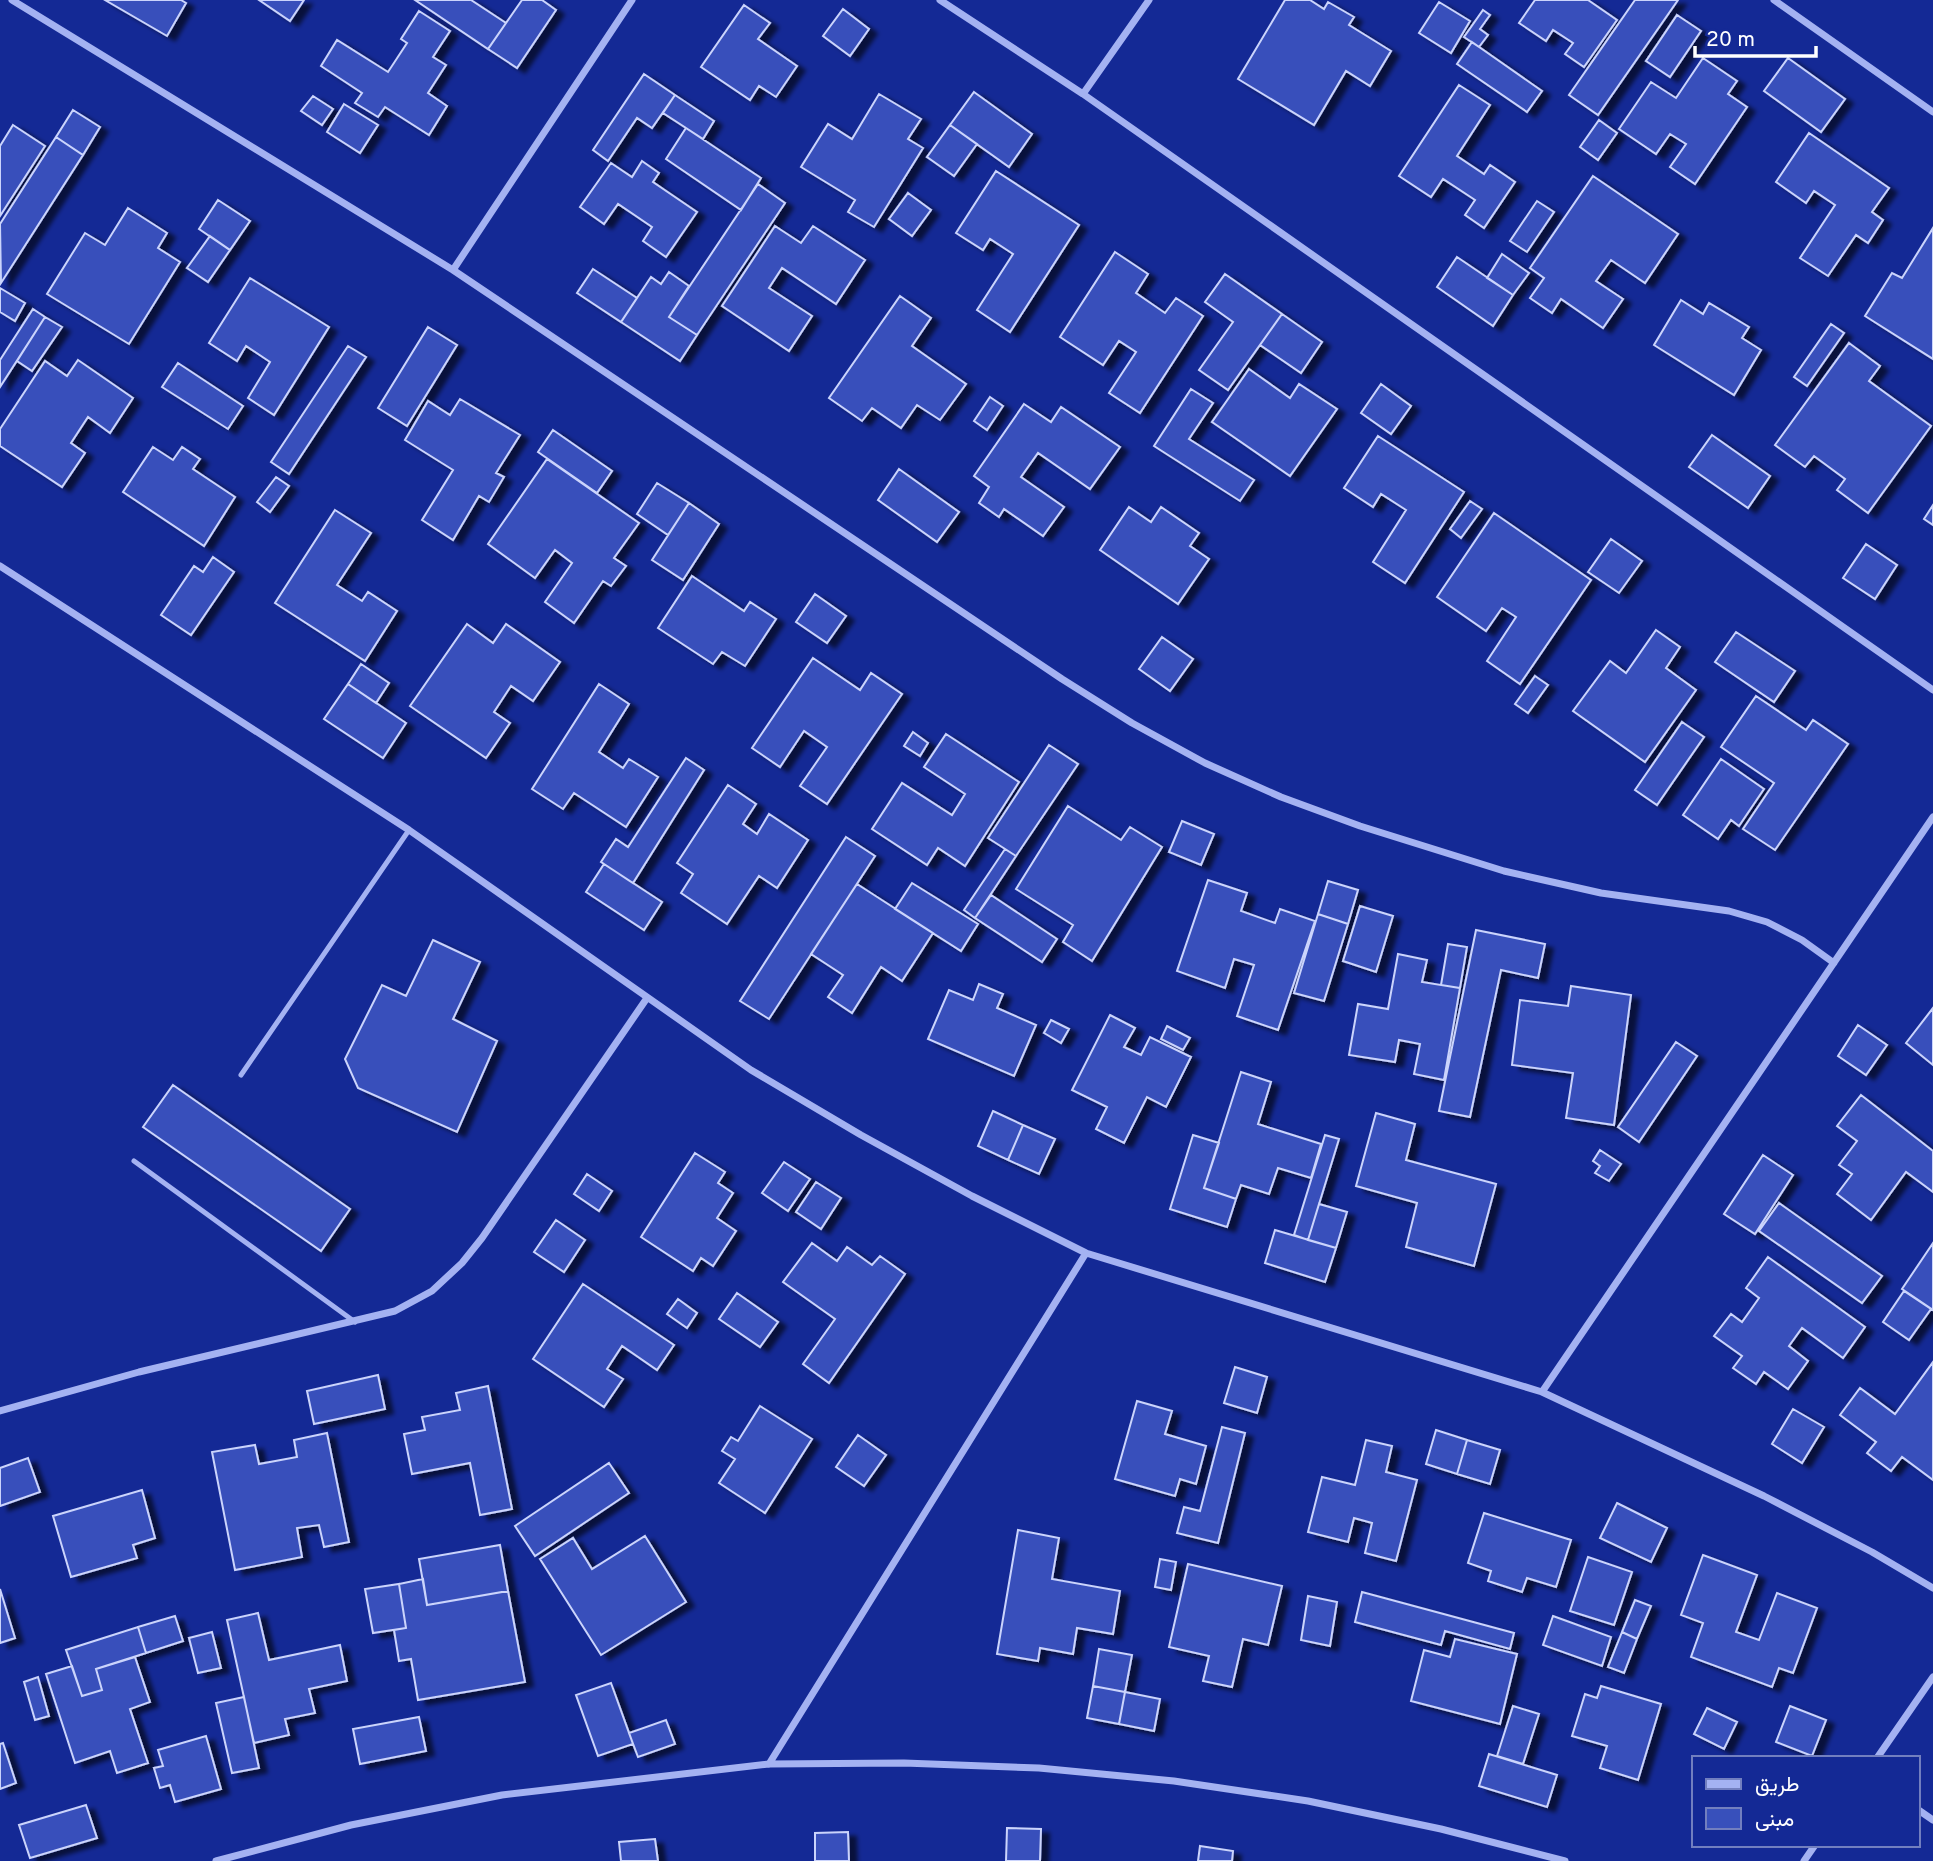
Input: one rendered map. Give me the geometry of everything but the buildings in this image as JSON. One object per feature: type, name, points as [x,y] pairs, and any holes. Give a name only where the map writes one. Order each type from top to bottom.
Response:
[{"type":"street","points":[[12,0],[453,270],[1062,679],[1132,723],[1205,763],[1281,797],[1346,821],[1504,871],[1601,893],[1729,911],[1767,922],[1802,940],[1833,964]]},
{"type":"street","points":[[453,270],[632,0]]},
{"type":"street","points":[[940,0],[1083,94],[1933,690]]},
{"type":"street","points":[[1083,94],[1149,0]]},
{"type":"street","points":[[1774,0],[1933,112]]},
{"type":"street","points":[[0,566],[409,830],[751,1070],[972,1196],[1086,1253],[1542,1392],[1764,1496],[1872,1552],[1933,1588]]},
{"type":"street","points":[[1542,1392],[1933,817]]},
{"type":"street","points":[[0,1411],[139,1372],[395,1311],[432,1291],[462,1263],[482,1238],[646,998]]},
{"type":"street","points":[[769,1764],[1086,1253]]},
{"type":"street","points":[[1878,1756],[1933,1677]]},
{"type":"street","points":[[216,1861],[351,1825],[502,1795],[769,1764],[904,1763],[1012,1767],[1174,1781],[1308,1801],[1441,1829],[1565,1861]]},
{"type":"lane","points":[[241,1075],[409,830]]},
{"type":"lane","points":[[134,1161],[355,1322]]}]
